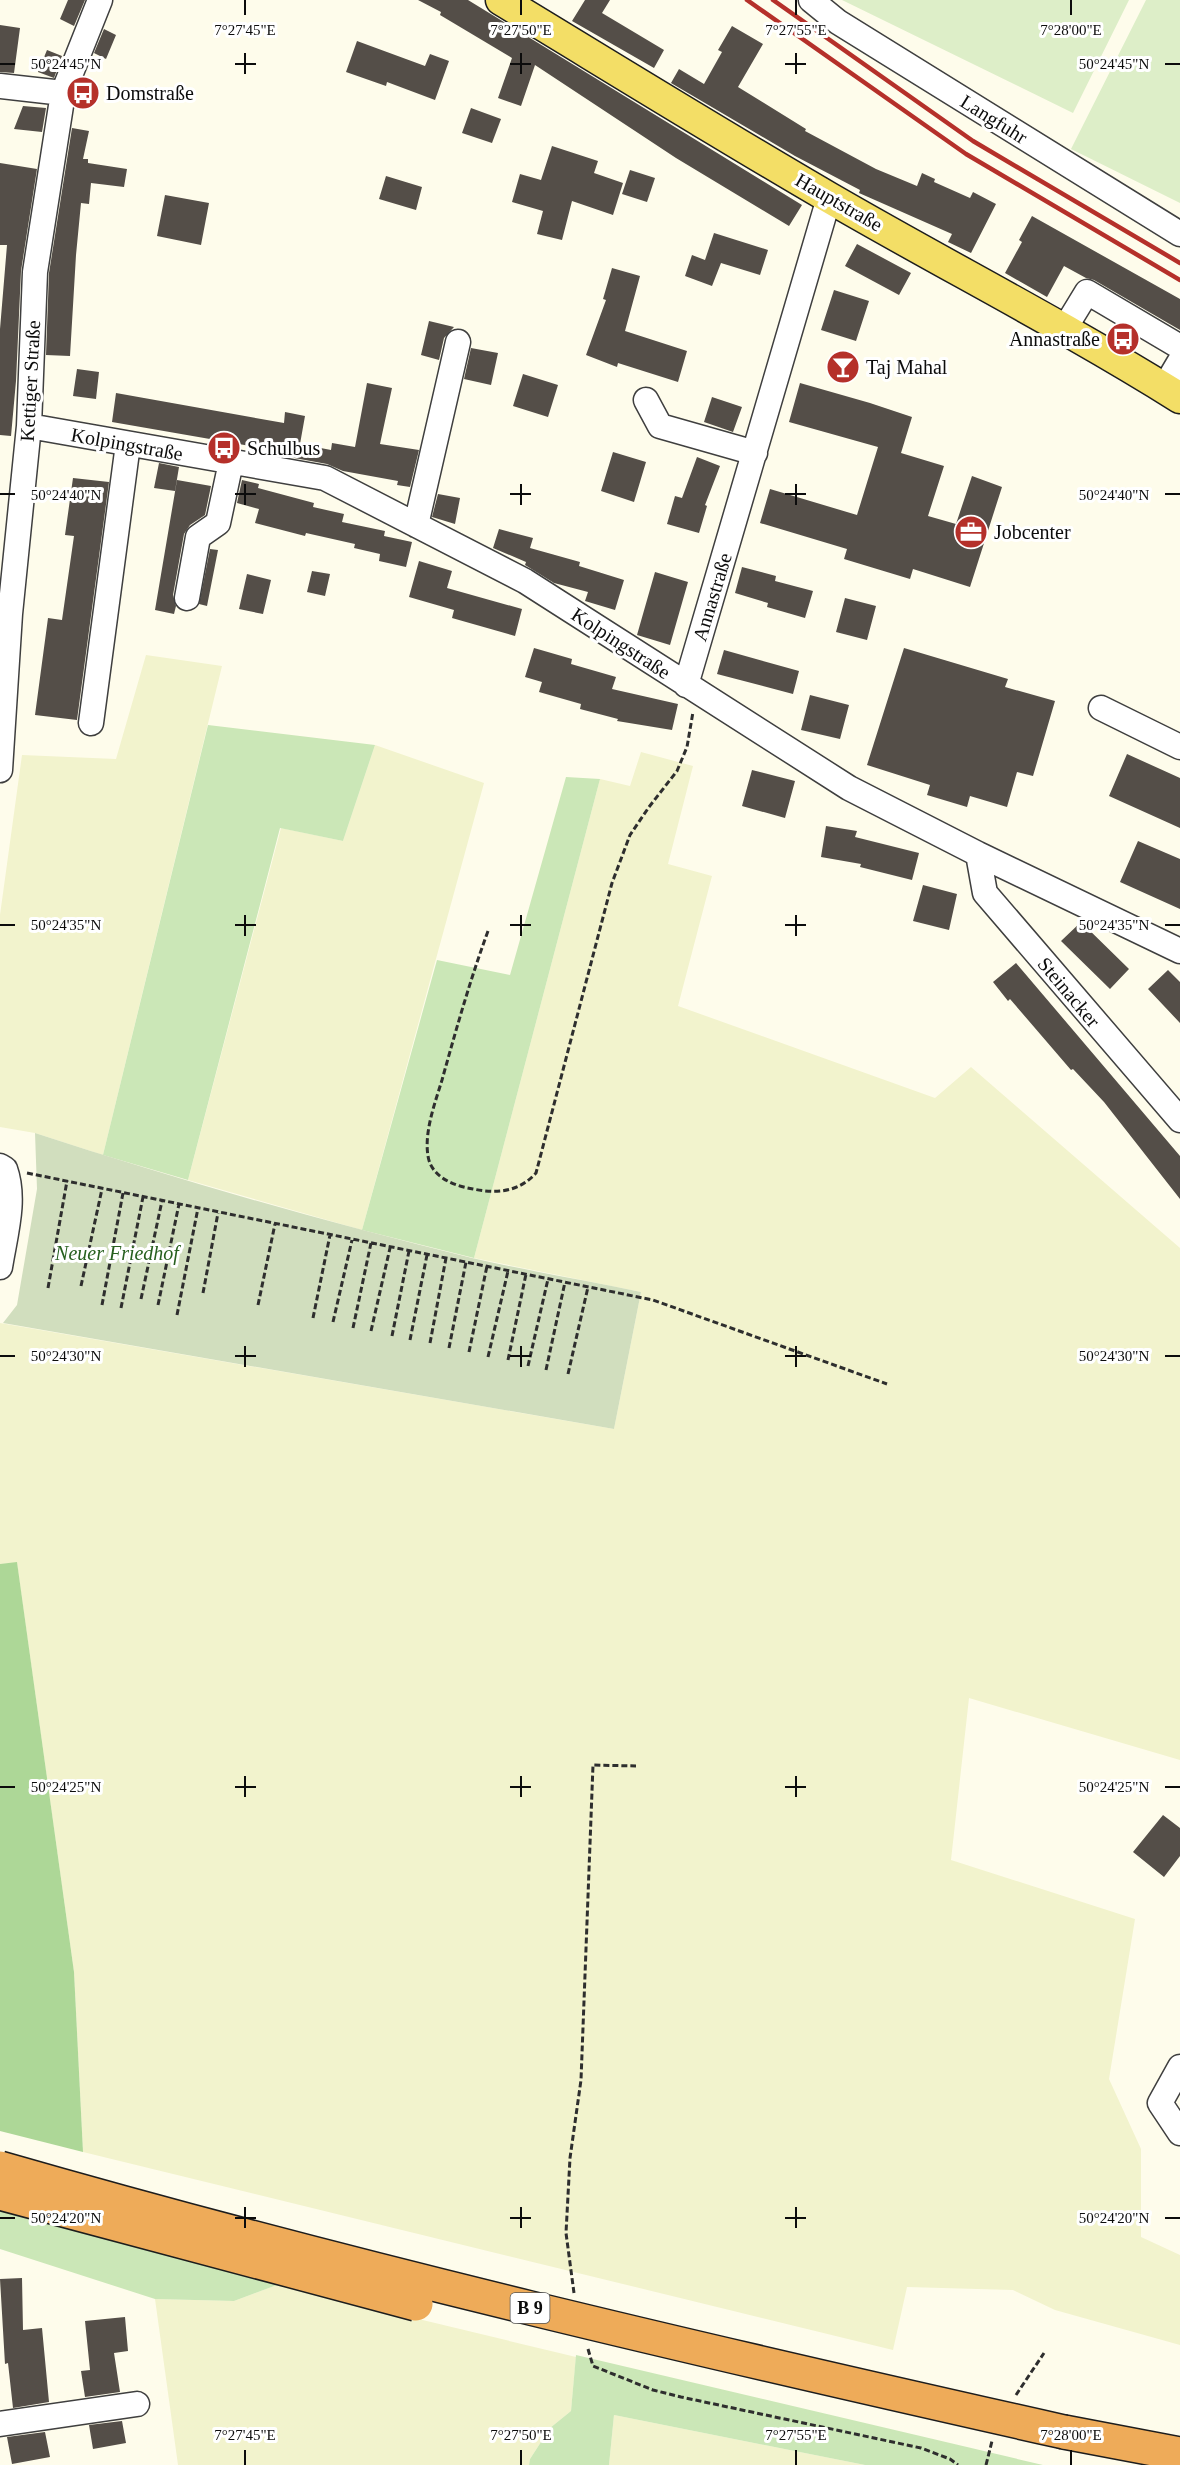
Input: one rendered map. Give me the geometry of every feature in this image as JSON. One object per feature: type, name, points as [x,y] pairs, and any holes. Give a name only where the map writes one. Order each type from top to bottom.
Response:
[{"type":"highway","name":"B 9","points":[[0,2168],[451,2289],[1061,2443],[1116,2465]]},
{"type":"highway","name":"B 9","points":[[0,2193],[435,2308],[719,2378],[1061,2443],[1180,2454]]},
{"type":"main road","name":"Hauptstraße","points":[[501,0],[829,198],[1065,328],[1172,393]]},
{"type":"street","name":"Kettiger Straße","points":[[0,771],[7,582],[29,426],[35,272],[63,93],[100,0]]},
{"type":"street","name":"Langfuhr","points":[[811,0],[856,33],[1180,234]]},
{"type":"street","points":[[0,86],[63,93]]},
{"type":"street","name":"Annastraße","points":[[691,689],[829,198]]},
{"type":"street","points":[[1065,328],[1087,292],[1180,347]]},
{"type":"street","points":[[416,525],[458,342]]},
{"type":"street","points":[[1172,393],[1180,361]]},
{"type":"street","points":[[646,400],[660,426],[756,453]]},
{"type":"street","name":"Kolpingstraße","points":[[29,426],[325,478],[525,581],[849,788],[978,854],[1180,951]]},
{"type":"street","points":[[91,723],[128,444]]},
{"type":"street","points":[[187,598],[198,537],[218,523],[231,462]]},
{"type":"street","points":[[1101,708],[1180,747]]},
{"type":"street","name":"Steinacker","points":[[978,854],[985,893],[1180,1120]]},
{"type":"street","points":[[0,1267],[10,1197],[10,1182],[2,1167]]},
{"type":"street","points":[[1180,2067],[1160,2103],[1180,2133]]},
{"type":"street","points":[[0,2424],[137,2404]]},
{"type":"path","points":[[488,931],[473,972],[435,1105],[428,1137],[428,1157],[434,1171],[447,1181],[472,1189],[498,1191],[512,1190],[526,1184],[536,1173],[612,883],[630,835],[677,771],[687,747],[691,689]]},
{"type":"path","points":[[2,1167],[653,1300],[887,1384]]},
{"type":"path","points":[[48,1288],[67,1182]]},
{"type":"path","points":[[81,1286],[102,1189]]},
{"type":"path","points":[[102,1305],[123,1193]]},
{"type":"path","points":[[121,1308],[143,1197]]},
{"type":"path","points":[[141,1299],[162,1201]]},
{"type":"path","points":[[158,1305],[179,1204]]},
{"type":"path","points":[[177,1315],[198,1208]]},
{"type":"path","points":[[203,1293],[218,1212]]},
{"type":"path","points":[[258,1305],[274,1224]]},
{"type":"path","points":[[313,1318],[330,1235]]},
{"type":"path","points":[[333,1322],[352,1239]]},
{"type":"path","points":[[353,1328],[371,1243]]},
{"type":"path","points":[[371,1331],[390,1247]]},
{"type":"path","points":[[392,1336],[409,1251]]},
{"type":"path","points":[[410,1340],[427,1255]]},
{"type":"path","points":[[430,1343],[446,1258]]},
{"type":"path","points":[[449,1348],[466,1262]]},
{"type":"path","points":[[469,1352],[487,1266]]},
{"type":"path","points":[[488,1357],[508,1271]]},
{"type":"path","points":[[508,1360],[526,1274]]},
{"type":"path","points":[[528,1366],[548,1279]]},
{"type":"path","points":[[546,1370],[565,1282]]},
{"type":"path","points":[[568,1374],[588,1287]]},
{"type":"path","points":[[576,2302],[566,2233],[570,2158],[581,2080],[593,1765],[636,1766]]},
{"type":"path","points":[[588,2345],[593,2366],[653,2390],[921,2448],[950,2459],[958,2465]]},
{"type":"green space","points":[[842,0],[1129,0],[1073,113]]},
{"type":"green space","points":[[1146,0],[1180,0],[1180,203],[1071,149]]},
{"type":"green space","points":[[146,655],[222,666],[103,1155],[35,1133],[0,1127],[0,915],[22,755],[116,759]]},
{"type":"green space","points":[[208,725],[375,745],[343,841],[280,828],[188,1180],[103,1155]]},
{"type":"green space","points":[[375,745],[484,783],[362,1230],[188,1180],[281,828],[343,841]]},
{"type":"green space","points":[[641,752],[693,766],[668,864],[712,876],[678,1006],[935,1098],[971,1067],[1180,1248],[1180,1760],[969,1698],[951,1860],[1135,1919],[1109,2079],[1141,2149],[1141,2237],[1180,2255],[1180,2345],[1055,2310],[1013,2290],[907,2287],[893,2350],[83,2152],[74,1972],[17,1563],[0,1564],[0,1323],[614,1429],[641,1292],[474,1258],[600,779],[630,786]]},
{"type":"green space","points":[[566,777],[600,779],[474,1258],[362,1230],[437,960],[510,975]]},
{"type":"green space","name":"Neuer Friedhof","points":[[35,1133],[198,1184],[362,1230],[493,1263],[641,1292],[614,1429],[3,1323],[17,1305],[37,1189]]},
{"type":"green space","points":[[17,1562],[74,1972],[83,2152],[0,2131],[0,1564]]},
{"type":"green space","points":[[0,2207],[277,2285],[234,2301],[155,2299],[0,2249]]},
{"type":"green space","points":[[277,2285],[576,2357],[571,2411],[550,2428],[530,2459],[529,2465],[178,2465],[155,2299],[234,2301]]},
{"type":"green space","points":[[576,2355],[1043,2465],[865,2465],[614,2415],[609,2465],[529,2465],[530,2459],[550,2428],[571,2411]]},
{"type":"green space","points":[[614,2415],[865,2465],[609,2465]]},
{"type":"building","points":[[68,0],[85,0],[74,26],[60,19]]},
{"type":"building","points":[[418,0],[468,0],[802,205],[789,226],[676,158],[535,65],[521,106],[498,98],[512,58],[440,15],[441,12]]},
{"type":"building","points":[[585,0],[610,0],[602,13],[664,50],[654,68],[572,21]]},
{"type":"building","points":[[0,25],[20,28],[14,73],[0,72]]},
{"type":"building","points":[[732,26],[763,44],[738,87],[806,129],[805,131],[876,169],[917,186],[922,173],[935,179],[934,182],[970,198],[973,192],[996,204],[971,253],[948,242],[952,234],[859,193],[860,190],[795,156],[671,83],[679,69],[704,84],[722,52],[718,50]]},
{"type":"building","points":[[104,29],[116,35],[106,59],[94,53]]},
{"type":"building","points":[[357,41],[425,66],[430,54],[449,61],[435,100],[387,82],[386,86],[346,72]]},
{"type":"building","points":[[47,50],[62,56],[54,78],[38,72]]},
{"type":"building","points":[[23,106],[46,108],[42,132],[14,129]]},
{"type":"building","points":[[471,108],[501,119],[492,143],[462,133]]},
{"type":"building","points":[[72,128],[89,131],[83,159],[88,159],[88,163],[127,169],[124,187],[91,183],[89,204],[81,203],[70,356],[46,355],[49,273]]},
{"type":"building","points":[[552,146],[598,161],[594,173],[623,183],[613,215],[572,201],[562,240],[537,234],[543,211],[512,202],[520,174],[541,180]]},
{"type":"building","points":[[0,163],[37,169],[21,271],[11,436],[0,435],[0,329],[7,245],[0,245]]},
{"type":"building","points":[[630,170],[655,178],[647,202],[622,194]]},
{"type":"building","points":[[386,176],[422,187],[416,210],[379,199]]},
{"type":"building","points":[[165,195],[209,203],[201,245],[157,236]]},
{"type":"building","points":[[1032,216],[1180,299],[1180,330],[1094,280],[1064,266],[1047,297],[1005,273],[1022,242],[1019,240]]},
{"type":"building","points":[[714,233],[768,250],[760,275],[721,263],[712,286],[685,276],[692,255],[705,260]]},
{"type":"building","points":[[857,244],[911,273],[899,295],[845,266]]},
{"type":"building","points":[[612,268],[640,276],[625,331],[687,351],[678,382],[618,363],[617,367],[586,355],[606,300],[603,299]]},
{"type":"building","points":[[834,290],[869,301],[856,341],[821,330]]},
{"type":"building","points":[[429,321],[454,327],[444,338],[439,360],[421,355]]},
{"type":"building","points":[[471,348],[498,353],[491,385],[464,379]]},
{"type":"building","points":[[77,369],[99,372],[96,399],[73,396]]},
{"type":"building","points":[[523,374],[558,385],[548,417],[513,406]]},
{"type":"building","points":[[367,383],[392,388],[380,444],[419,450],[410,487],[397,485],[398,481],[343,471],[327,464],[278,455],[279,451],[112,422],[116,393],[284,423],[285,412],[305,416],[300,444],[331,450],[332,443],[355,447]]},
{"type":"building","points":[[800,383],[912,417],[901,453],[944,466],[928,516],[956,524],[972,476],[1002,487],[970,587],[913,569],[910,579],[844,559],[847,549],[760,523],[770,489],[857,515],[878,447],[789,422]]},
{"type":"building","points":[[712,397],[742,407],[733,432],[704,422]]},
{"type":"building","points":[[613,452],[646,462],[634,502],[601,491]]},
{"type":"building","points":[[697,457],[720,466],[705,505],[707,506],[699,533],[667,524],[675,496],[682,498]]},
{"type":"building","points":[[159,463],[179,467],[175,491],[154,488]]},
{"type":"building","points":[[73,478],[109,482],[77,720],[35,715],[48,618],[62,620],[74,536],[65,535]]},
{"type":"building","points":[[177,480],[211,486],[205,515],[190,525],[184,534],[173,595],[176,606],[174,614],[155,610]]},
{"type":"building","points":[[242,480],[259,484],[258,488],[314,503],[313,507],[344,514],[342,522],[385,531],[384,536],[412,542],[406,567],[379,561],[380,554],[354,548],[355,544],[306,533],[305,536],[255,523],[259,509],[237,503]]},
{"type":"building","points":[[438,494],[460,498],[455,524],[432,517]]},
{"type":"building","points":[[499,529],[533,538],[530,548],[580,562],[579,566],[624,580],[615,610],[585,601],[588,592],[554,583],[525,565],[526,562],[493,548]]},
{"type":"building","points":[[210,549],[218,550],[207,606],[199,604]]},
{"type":"building","points":[[419,561],[452,571],[447,588],[522,609],[515,636],[452,618],[454,610],[409,597]]},
{"type":"building","points":[[742,567],[776,576],[775,581],[813,591],[805,618],[767,607],[768,603],[735,593]]},
{"type":"building","points":[[312,571],[330,574],[325,596],[307,592]]},
{"type":"building","points":[[655,572],[688,582],[670,645],[637,635]]},
{"type":"building","points":[[247,574],[271,580],[263,614],[239,609]]},
{"type":"building","points":[[845,598],[876,606],[867,640],[836,632]]},
{"type":"building","points":[[534,648],[572,659],[571,664],[616,677],[612,689],[678,704],[672,730],[617,721],[618,719],[580,709],[581,704],[539,692],[542,682],[525,677]]},
{"type":"building","points":[[904,648],[1008,679],[1005,687],[1055,701],[1033,776],[1017,772],[1007,807],[970,796],[967,807],[927,795],[930,785],[867,765]]},
{"type":"building","points":[[724,650],[799,671],[793,694],[717,674]]},
{"type":"building","points":[[810,695],[849,705],[840,739],[801,730]]},
{"type":"building","points":[[1127,754],[1180,778],[1180,828],[1109,796]]},
{"type":"building","points":[[752,770],[795,781],[785,818],[742,806]]},
{"type":"building","points":[[826,826],[857,831],[855,837],[919,853],[912,880],[860,867],[861,864],[821,857]]},
{"type":"building","points":[[1138,841],[1180,859],[1180,909],[1120,882]]},
{"type":"building","points":[[923,885],[957,894],[949,930],[913,921]]},
{"type":"building","points":[[1081,922],[1129,969],[1110,989],[1061,941]]},
{"type":"building","points":[[1016,963],[1180,1156],[1180,1199],[1104,1102],[1073,1069],[1071,1070],[993,982]]},
{"type":"building","points":[[1168,970],[1180,982],[1180,1023],[1148,989]]},
{"type":"building","points":[[1163,1815],[1180,1828],[1180,1856],[1164,1877],[1133,1852]]},
{"type":"building","points":[[22,2278],[23,2330],[42,2328],[49,2402],[13,2408],[8,2363],[5,2364],[0,2279]]},
{"type":"building","points":[[125,2317],[128,2351],[114,2353],[120,2392],[85,2397],[81,2371],[90,2370],[85,2321]]},
{"type":"building","points":[[122,2421],[126,2443],[93,2449],[89,2425]]},
{"type":"building","points":[[45,2432],[50,2457],[12,2464],[7,2437]]},
{"type":"railway","points":[[747,0],[966,154],[1180,280]]},
{"type":"railway","points":[[773,0],[973,141],[1180,263]]},
{"type":"place","name":"Domstraße","points":[[83,93]]},
{"type":"place","name":"Annastraße","points":[[1123,339]]},
{"type":"place","name":"Taj Mahal","points":[[843,367]]},
{"type":"place","name":"Schulbus","points":[[224,448]]},
{"type":"place","name":"Jobcenter","points":[[971,532]]}]
